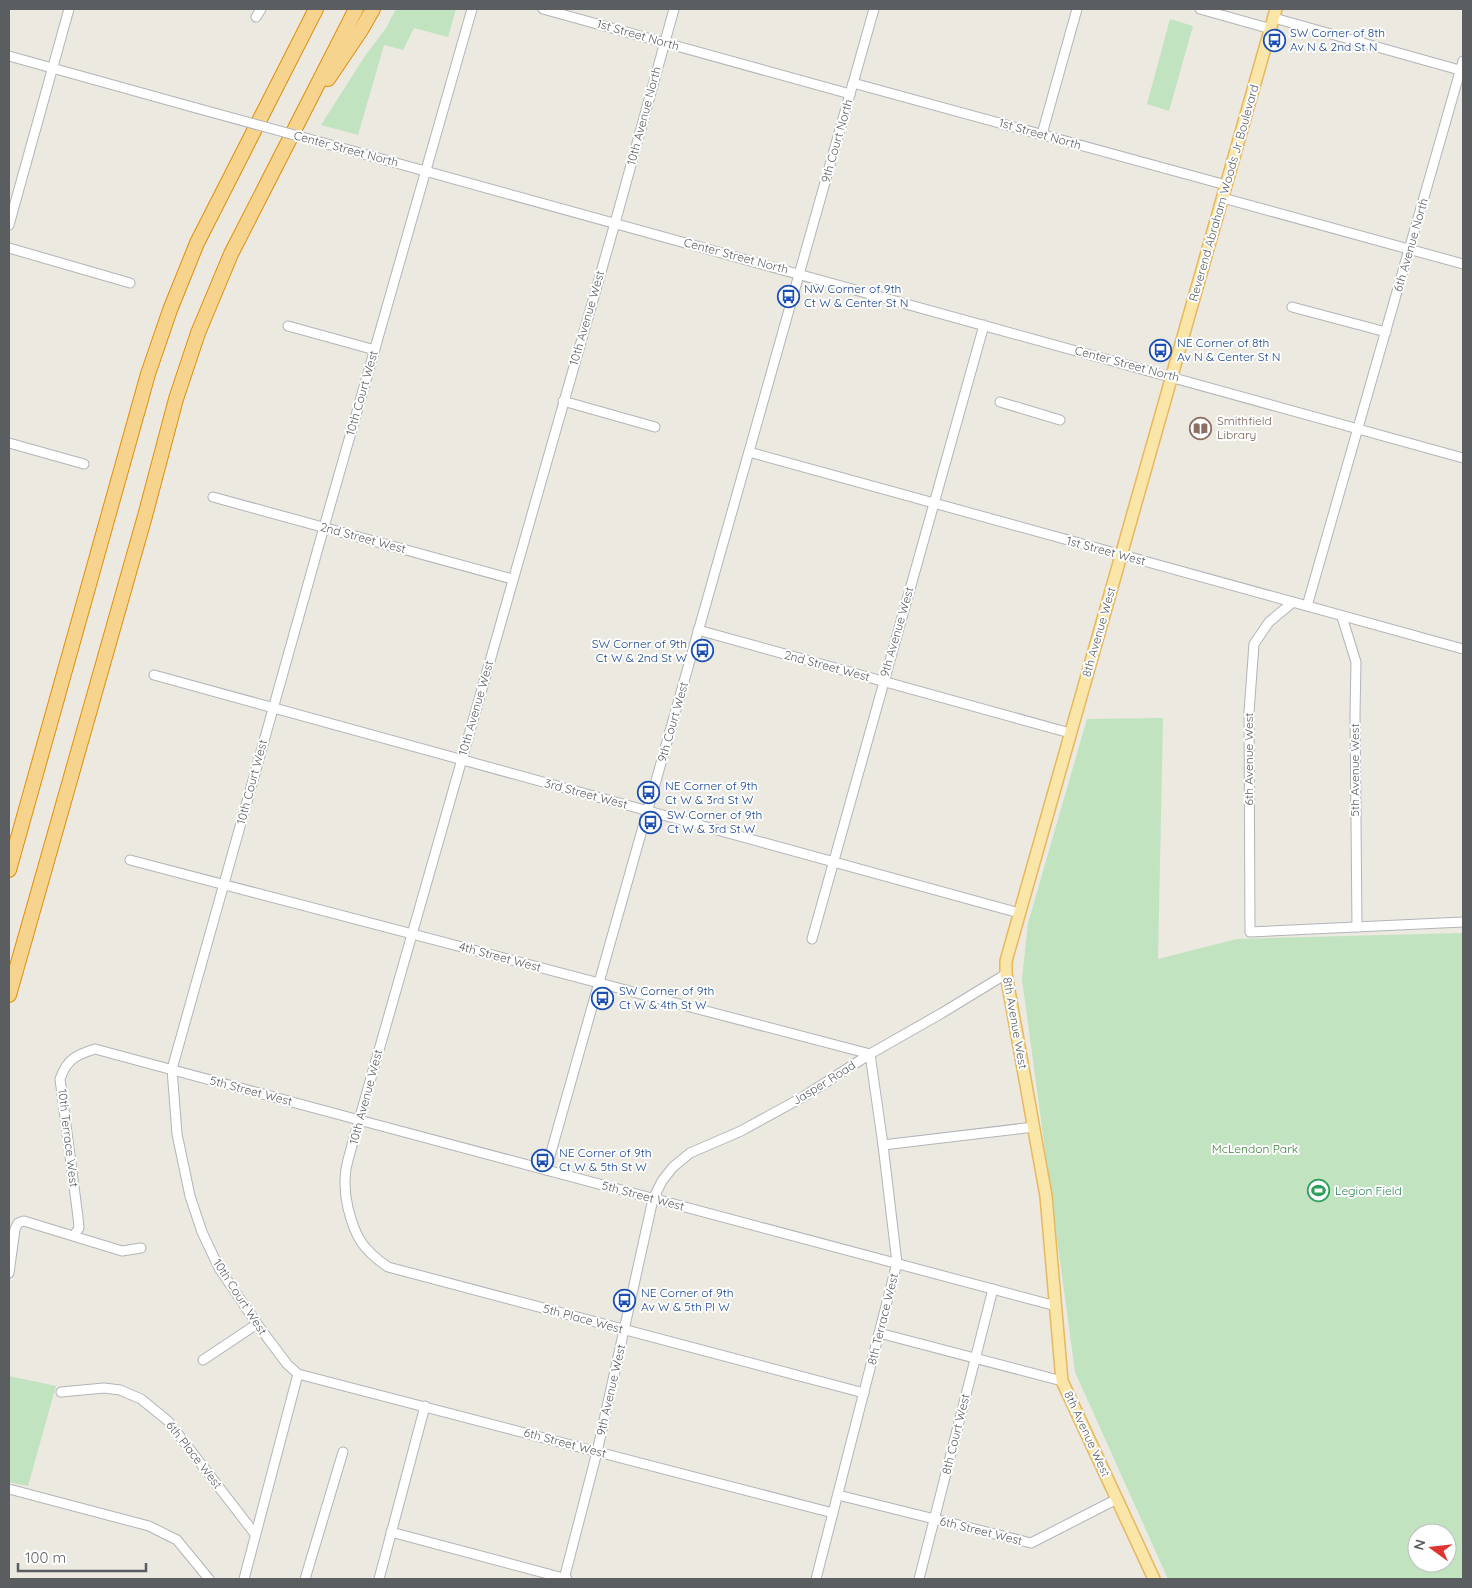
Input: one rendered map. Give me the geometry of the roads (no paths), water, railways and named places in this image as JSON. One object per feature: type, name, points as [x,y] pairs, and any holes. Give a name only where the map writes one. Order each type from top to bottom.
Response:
[{"type":"highway","points":[[9,870],[146,383],[170,310],[197,243],[316,9]]},
{"type":"highway","points":[[9,995],[145,516],[176,399],[195,342],[231,254],[356,9]]},
{"type":"highway","points":[[304,112],[334,71],[361,30],[372,9]]},
{"type":"main road","name":"Reverend Abraham Woods Jr Boulevard","points":[[1172,376],[1274,19]]},
{"type":"main road","name":"8th Avenue West","points":[[1154,1579],[1062,1381],[1046,1196],[1006,974],[1006,961],[1172,376]]},
{"type":"street","points":[[9,225],[69,9]]},
{"type":"street","points":[[256,17],[261,9]]},
{"type":"street","name":"10th Court West","points":[[298,1374],[287,1364],[257,1324],[219,1268],[202,1232],[190,1196],[177,1134],[172,1069],[472,9]]},
{"type":"street","name":"1st Street North","points":[[542,9],[850,94]]},
{"type":"street","name":"10th Avenue North","points":[[615,223],[674,9]]},
{"type":"street","name":"9th Court North","points":[[799,274],[874,9]]},
{"type":"street","points":[[1042,134],[1077,9]]},
{"type":"street","points":[[1200,9],[1274,19],[1462,70]]},
{"type":"street","name":"Center Street North","points":[[9,56],[1463,458]]},
{"type":"street","name":"6th Avenue North","points":[[1307,606],[1462,70],[1463,61]]},
{"type":"street","name":"1st Street North","points":[[853,83],[1226,185]]},
{"type":"street","points":[[1223,198],[1463,264]]},
{"type":"street","name":"10th Avenue West","points":[[345,1194],[346,1171],[359,1120],[615,223]]},
{"type":"street","points":[[9,248],[130,283]]},
{"type":"street","name":"9th Court West","points":[[546,1170],[799,274]]},
{"type":"street","points":[[1292,307],[1386,332]]},
{"type":"street","name":"9th Avenue West","points":[[812,939],[984,325]]},
{"type":"street","points":[[288,326],[374,350]]},
{"type":"street","points":[[563,402],[655,427]]},
{"type":"street","points":[[1000,402],[1060,420]]},
{"type":"street","points":[[9,443],[84,464]]},
{"type":"street","name":"1st Street West","points":[[749,452],[1463,649]]},
{"type":"street","name":"2nd Street West","points":[[213,497],[512,579]]},
{"type":"street","name":"6th Avenue West","points":[[1293,602],[1269,622],[1254,644],[1248,712],[1250,932],[1357,927]]},
{"type":"street","name":"5th Avenue West","points":[[1342,616],[1356,662],[1357,927]]},
{"type":"street","name":"2nd Street West","points":[[698,630],[1070,733]]},
{"type":"street","name":"3rd Street West","points":[[154,675],[1019,913]]},
{"type":"street","name":"4th Street West","points":[[130,860],[870,1054]]},
{"type":"street","points":[[1357,927],[1463,922]]},
{"type":"street","name":"Jasper Road","points":[[653,1199],[662,1180],[673,1167],[690,1153],[741,1132],[803,1097],[870,1054],[1006,974]]},
{"type":"street","name":"10th Terrace West","points":[[74,1235],[78,1228],[78,1218],[60,1079],[63,1070],[76,1055],[95,1049],[172,1069]]},
{"type":"street","name":"8th Terrace West","points":[[816,1579],[897,1264],[870,1054]]},
{"type":"street","name":"5th Street West","points":[[172,1069],[1056,1306]]},
{"type":"street","points":[[883,1146],[1034,1127]]},
{"type":"street","name":"5th Place West","points":[[345,1194],[353,1229],[360,1241],[376,1258],[388,1267],[864,1393]]},
{"type":"street","name":"9th Avenue West","points":[[565,1579],[597,1452],[653,1199]]},
{"type":"street","points":[[9,1273],[15,1229],[18,1224],[24,1221],[122,1251],[142,1248]]},
{"type":"street","name":"8th Court West","points":[[919,1579],[993,1289]]},
{"type":"street","points":[[203,1360],[257,1324]]},
{"type":"street","points":[[879,1333],[1062,1381]]},
{"type":"street","points":[[244,1579],[298,1374]]},
{"type":"street","name":"6th Street West","points":[[298,1374],[833,1512]]},
{"type":"street","name":"6th Place West","points":[[61,1392],[104,1388],[120,1390],[142,1399],[168,1421],[255,1534]]},
{"type":"street","points":[[379,1579],[425,1406]]},
{"type":"street","points":[[305,1579],[343,1452]]},
{"type":"street","points":[[9,1488],[149,1526],[177,1540],[209,1579]]},
{"type":"street","name":"6th Street West","points":[[838,1495],[1031,1543],[1117,1499]]},
{"type":"street","points":[[391,1532],[565,1579]]},
{"type":"place","name":"SW Corner of 8th Av N & 2nd St N","points":[[1274,40]]},
{"type":"place","name":"NW Corner of 9th Ct W & Center St N","points":[[788,296]]},
{"type":"place","name":"NE Corner of 8th Av N & Center St N","points":[[1161,350]]},
{"type":"place","name":"Smithfield Library","points":[[1201,428]]},
{"type":"place","name":"SW Corner of 9th Ct W & 2nd St W","points":[[703,651]]},
{"type":"place","name":"NE Corner of 9th Ct W & 3rd St W","points":[[649,793]]},
{"type":"place","name":"SW Corner of 9th Ct W & 3rd St W","points":[[651,822]]},
{"type":"place","name":"SW Corner of 9th Ct W & 4th St W","points":[[603,998]]},
{"type":"place","name":"NE Corner of 9th Ct W & 5th St W","points":[[543,1160]]},
{"type":"place","name":"Legion Field","points":[[1319,1191]]},
{"type":"place","name":"NE Corner of 9th Av W & 5th Pl W","points":[[625,1300]]},
{"type":"park label","name":"McLendon Park","points":[[1255,1149]]}]
